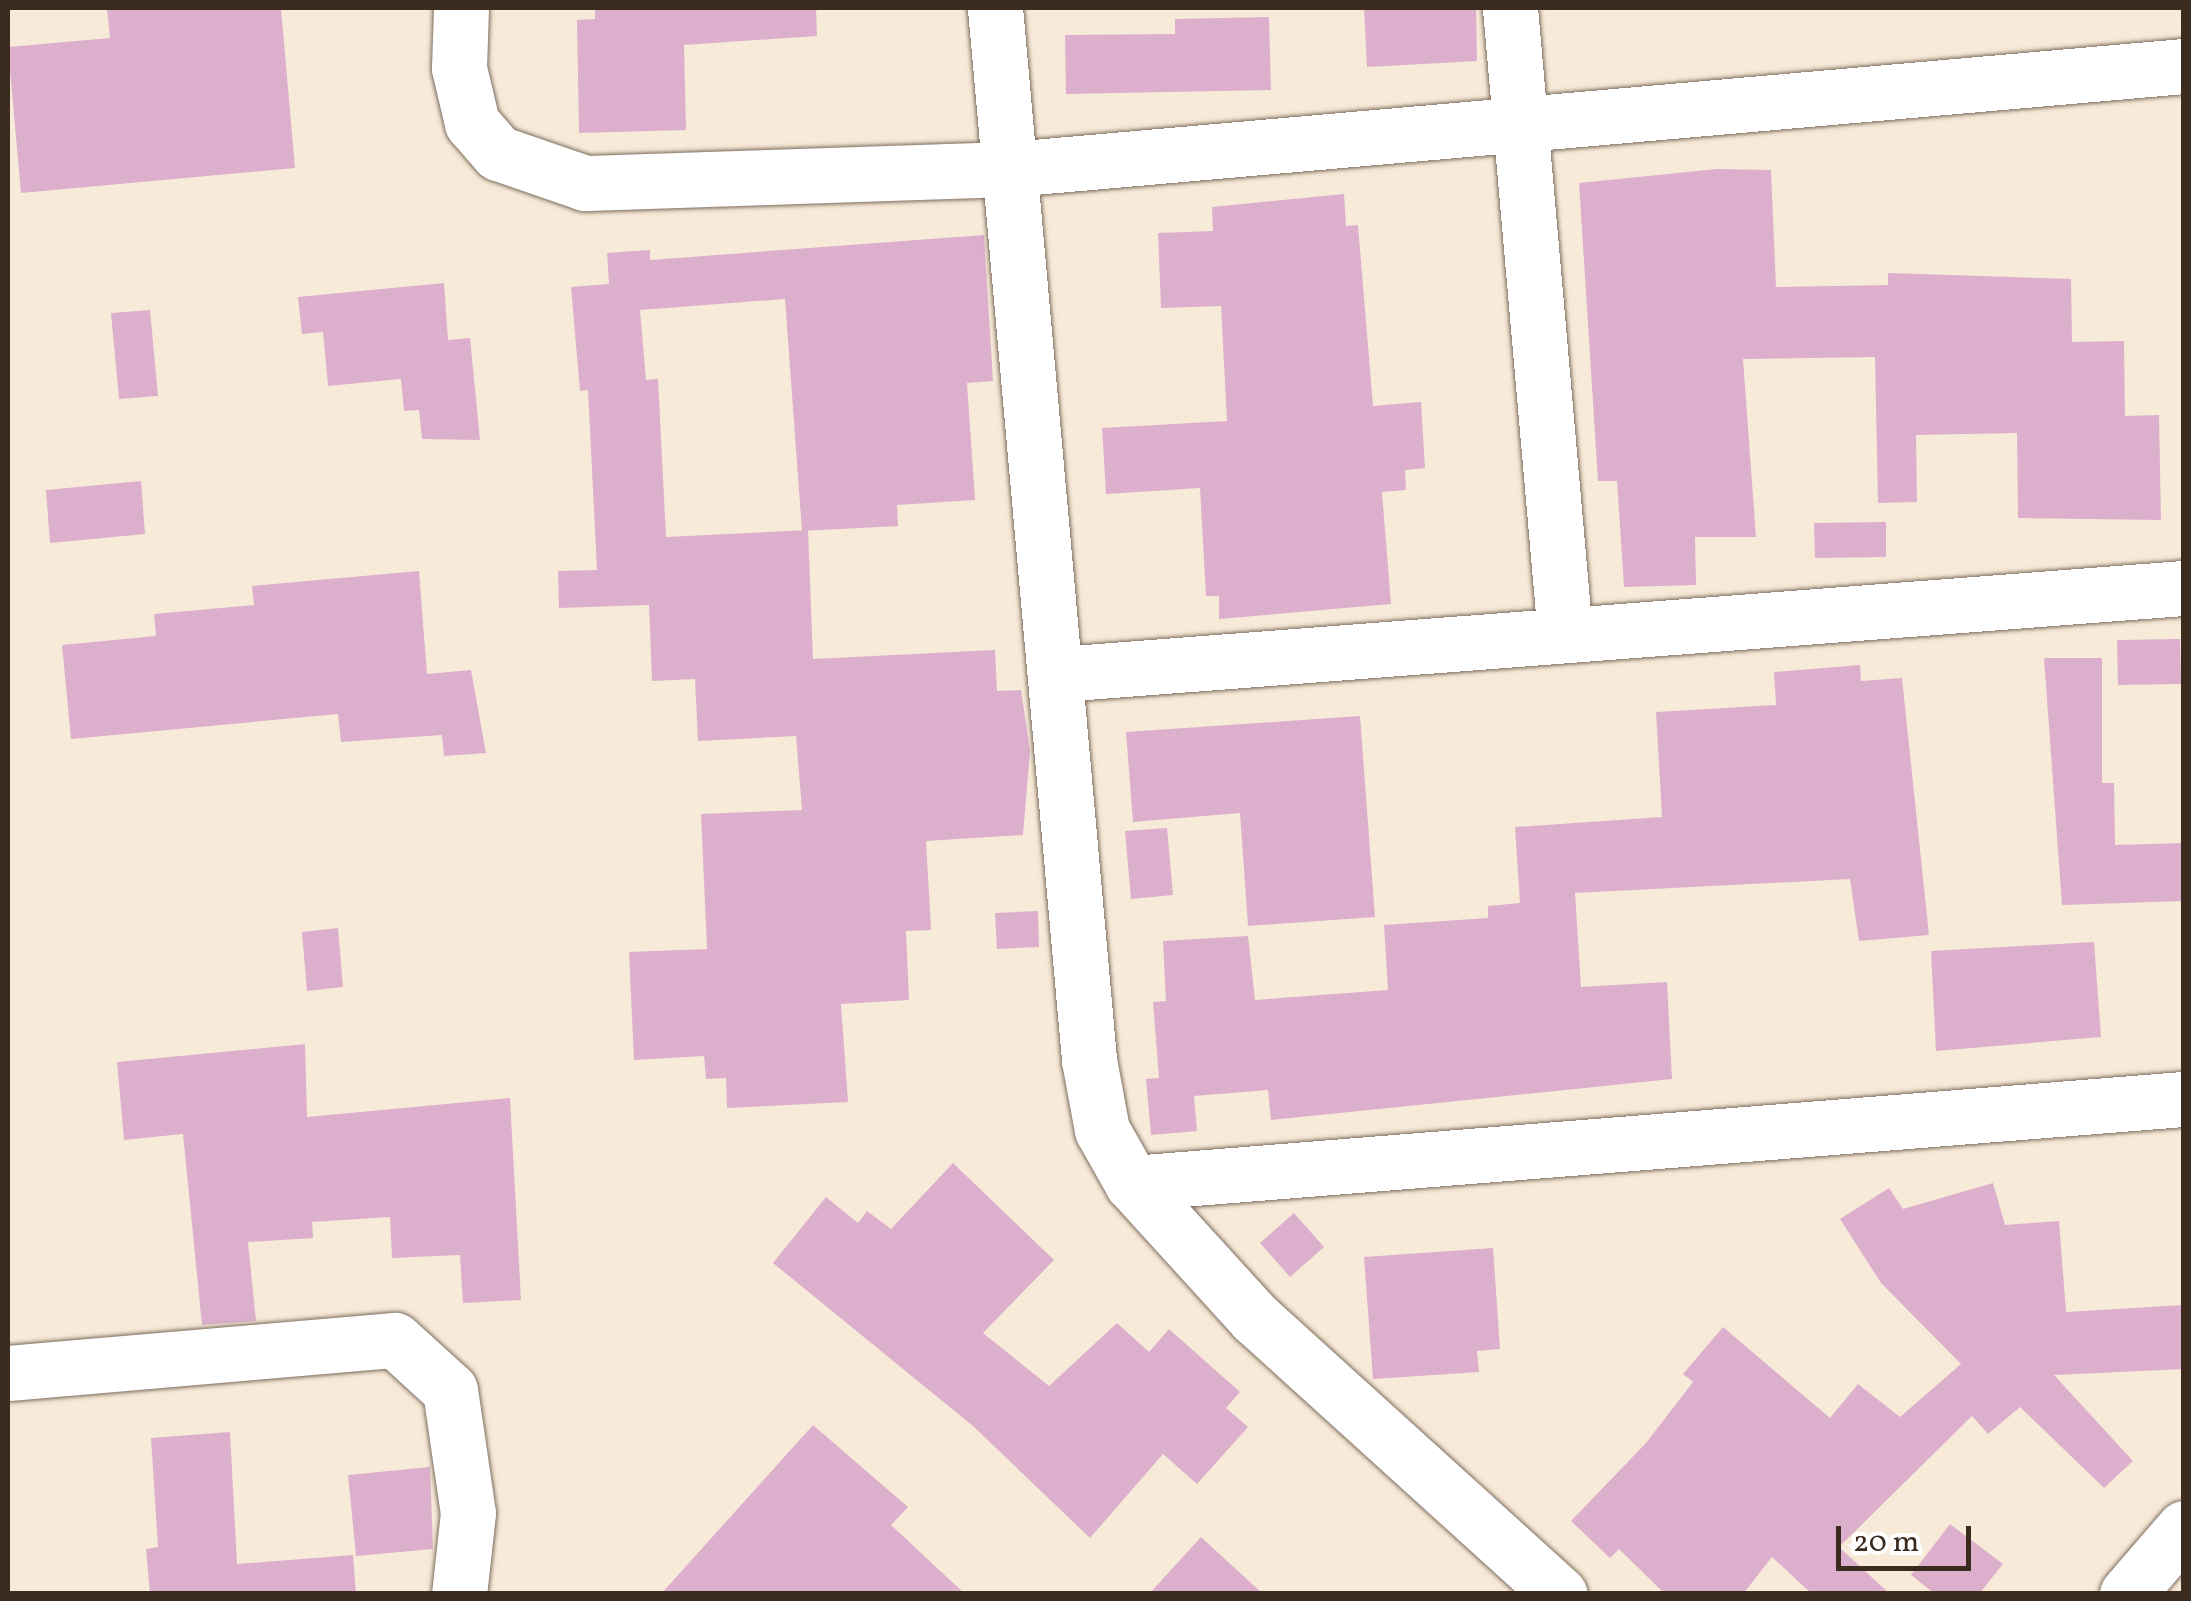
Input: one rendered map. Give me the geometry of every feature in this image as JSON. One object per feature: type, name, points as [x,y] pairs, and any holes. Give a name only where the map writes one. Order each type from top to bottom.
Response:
[{"type":"street","points":[[460,8],[459,68],[472,124],[498,153],[585,182],[1010,169],[2184,66]]},
{"type":"street","points":[[996,8],[1060,674],[1088,1060],[1102,1130],[1132,1183],[1255,1318],[1559,1594]]},
{"type":"street","points":[[1510,8],[1566,635]]},
{"type":"street","points":[[1060,674],[2184,588]]},
{"type":"street","points":[[1132,1183],[2184,1099]]},
{"type":"street","points":[[8,1372],[395,1340],[450,1390],[468,1512],[459,1594]]},
{"type":"street","points":[[2128,1594],[2184,1528]]},
{"type":"building","points":[[107,8],[281,8],[295,168],[21,193],[8,47],[110,38]]},
{"type":"building","points":[[595,8],[816,8],[817,36],[684,45],[686,130],[579,133],[577,20],[595,19]]},
{"type":"building","points":[[1364,8],[1476,8],[1477,61],[1367,67]]},
{"type":"building","points":[[1269,17],[1271,90],[1066,94],[1065,35],[1175,34],[1175,19]]},
{"type":"building","points":[[1717,169],[1771,170],[1776,287],[1888,285],[1888,273],[2071,279],[2072,342],[2124,341],[2125,416],[2159,415],[2161,520],[2018,518],[2017,433],[1916,435],[1917,502],[1878,503],[1875,357],[1743,359],[1756,537],[1695,537],[1696,585],[1624,587],[1617,481],[1598,481],[1579,183]]},
{"type":"building","points":[[1344,194],[1346,226],[1358,225],[1373,406],[1421,402],[1425,468],[1405,470],[1406,490],[1382,492],[1391,604],[1219,619],[1219,596],[1206,596],[1200,488],[1106,494],[1102,428],[1227,421],[1221,306],[1161,308],[1158,233],[1213,231],[1212,207]]},
{"type":"building","points":[[984,235],[993,381],[967,383],[975,500],[897,505],[898,526],[808,531],[813,659],[995,650],[997,691],[1021,690],[1030,751],[1023,835],[926,841],[931,930],[906,931],[909,1000],[841,1004],[848,1102],[727,1108],[726,1078],[706,1079],[704,1056],[634,1060],[629,952],[707,949],[701,814],[802,810],[796,736],[698,741],[695,679],[652,681],[649,605],[559,608],[558,571],[597,570],[588,390],[580,391],[571,287],[609,284],[607,253],[650,250],[650,260]],"holes":[[[785,299],[802,530],[666,537],[658,379],[646,380],[640,310]]]},
{"type":"building","points":[[444,283],[448,340],[470,338],[480,440],[422,439],[419,410],[404,411],[401,379],[328,386],[323,332],[302,334],[298,297]]},
{"type":"building","points":[[150,310],[158,396],[119,399],[111,313]]},
{"type":"building","points":[[141,481],[145,534],[50,543],[46,490]]},
{"type":"building","points":[[1886,522],[1886,557],[1815,558],[1814,523]]},
{"type":"building","points":[[419,571],[427,674],[471,670],[486,753],[444,756],[442,735],[341,742],[338,714],[71,739],[62,645],[156,636],[154,614],[254,605],[252,586]]},
{"type":"building","points":[[2180,639],[2181,684],[2118,685],[2117,640]]},
{"type":"building","points":[[2044,658],[2102,658],[2102,783],[2114,783],[2115,845],[2184,843],[2184,901],[2062,905]]},
{"type":"building","points":[[1860,665],[1861,681],[1902,678],[1929,935],[1859,941],[1850,879],[1575,893],[1581,987],[1667,982],[1672,1079],[1271,1120],[1268,1090],[1194,1096],[1197,1131],[1151,1135],[1146,1079],[1159,1078],[1153,1002],[1166,1001],[1163,941],[1248,936],[1255,1000],[1388,990],[1384,925],[1488,918],[1488,906],[1520,903],[1515,827],[1662,817],[1656,712],[1776,705],[1774,672]]},
{"type":"building","points":[[1360,716],[1375,917],[1248,926],[1240,813],[1133,822],[1126,732]]},
{"type":"building","points":[[1167,828],[1173,895],[1131,899],[1125,831]]},
{"type":"building","points":[[1038,911],[1039,947],[997,949],[995,913]]},
{"type":"building","points":[[338,928],[343,987],[307,991],[302,932]]},
{"type":"building","points":[[2094,942],[2101,1037],[1936,1051],[1931,951]]},
{"type":"building","points":[[305,1044],[307,1117],[510,1098],[521,1300],[463,1303],[460,1255],[392,1258],[390,1217],[312,1222],[313,1238],[248,1242],[256,1321],[202,1325],[183,1134],[124,1140],[117,1062]]},
{"type":"building","points":[[953,1163],[1054,1260],[983,1333],[1049,1386],[1117,1323],[1149,1352],[1169,1329],[1240,1392],[1226,1408],[1248,1427],[1197,1484],[1163,1454],[1090,1538],[973,1426],[773,1263],[826,1197],[858,1223],[867,1211],[891,1229]]},
{"type":"building","points":[[1993,1183],[2005,1225],[2059,1221],[2066,1312],[2184,1305],[2184,1369],[2054,1375],[2133,1461],[2104,1488],[2020,1407],[1988,1434],[1972,1416],[1839,1547],[1890,1594],[1812,1594],[1772,1557],[1743,1594],[1665,1594],[1619,1549],[1610,1558],[1571,1521],[1646,1443],[1693,1382],[1683,1374],[1723,1327],[1830,1418],[1858,1384],[1900,1417],[1961,1364],[1881,1283],[1840,1219],[1889,1188],[1903,1209]]},
{"type":"building","points":[[1294,1213],[1324,1247],[1290,1277],[1260,1243]]},
{"type":"building","points":[[1493,1248],[1500,1349],[1477,1351],[1479,1372],[1373,1379],[1364,1257]]},
{"type":"building","points":[[813,1425],[908,1507],[891,1525],[965,1594],[661,1594]]},
{"type":"building","points":[[230,1432],[237,1564],[353,1555],[356,1594],[150,1594],[146,1549],[158,1547],[151,1438]]},
{"type":"building","points":[[430,1467],[433,1549],[356,1556],[348,1475]]},
{"type":"building","points":[[1950,1524],[2003,1564],[1979,1594],[1935,1594],[1911,1575]]},
{"type":"building","points":[[1201,1537],[1263,1594],[1149,1594]]}]
